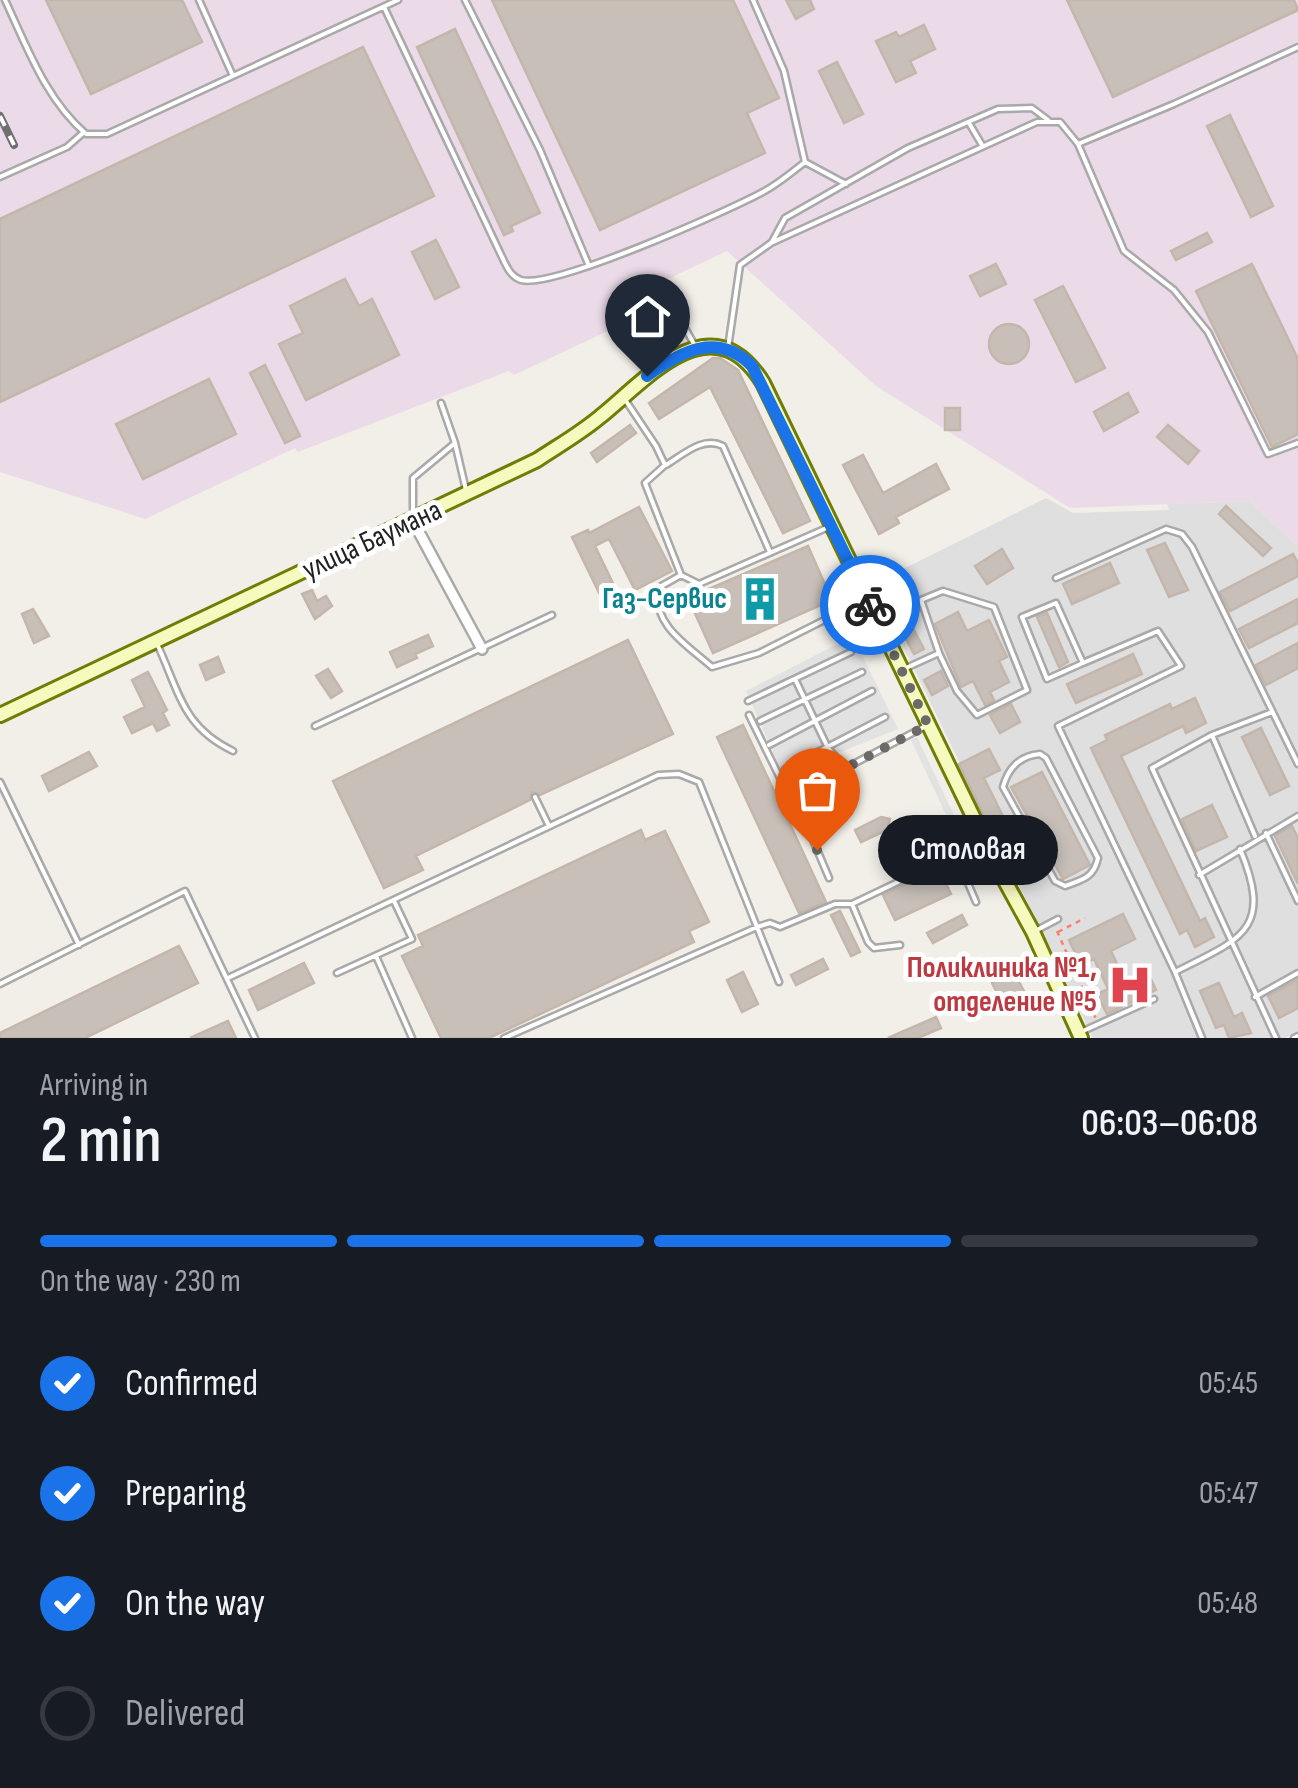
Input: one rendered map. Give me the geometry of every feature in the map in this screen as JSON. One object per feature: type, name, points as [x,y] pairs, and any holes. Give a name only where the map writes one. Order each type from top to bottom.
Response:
[{"type":"main road","name":"улица Баумана","points":[[0,715],[537,460],[598,419],[671,358],[696,348],[728,348]]},
{"type":"main road","points":[[728,348],[742,355],[762,383],[999,870],[1033,932],[1080,1036]]},
{"type":"street","points":[[413,521],[482,649]]},
{"type":"lane","points":[[5,0],[40,75],[72,123],[84,132],[107,134],[398,0]]},
{"type":"lane","points":[[199,0],[233,76]]},
{"type":"lane","points":[[465,0],[540,150],[589,266]]},
{"type":"lane","points":[[752,0],[784,72],[806,162],[846,184]]},
{"type":"lane","points":[[384,7],[509,271],[519,279],[537,281],[589,266],[764,192],[806,162]]},
{"type":"lane","points":[[1078,144],[1298,47]]},
{"type":"lane","points":[[771,243],[785,218],[908,148],[998,108],[1032,108],[1048,120],[1060,122],[1078,144],[1124,252],[1174,290],[1208,332],[1268,454],[1298,443]]},
{"type":"lane","points":[[728,348],[740,265],[771,243],[982,145],[1048,120]]},
{"type":"lane","points":[[968,122],[982,145]]},
{"type":"lane","points":[[0,177],[67,147],[84,132]]},
{"type":"lane","points":[[664,291],[696,348]]},
{"type":"lane","points":[[624,396],[665,466]]},
{"type":"lane","points":[[441,403],[467,495]]},
{"type":"lane","points":[[770,552],[723,446],[704,442],[645,483],[681,576],[699,584],[832,526]]},
{"type":"lane","points":[[413,521],[413,478],[455,443]]},
{"type":"lane","points":[[1056,578],[1166,529],[1182,534],[1192,547],[1298,764]]},
{"type":"lane","points":[[681,576],[658,588],[656,602],[664,625],[712,667],[759,653],[867,598]]},
{"type":"lane","points":[[943,590],[994,607],[1027,690],[977,715],[957,691],[939,652],[921,600],[943,590]]},
{"type":"lane","points":[[1083,663],[1056,603],[1022,617],[1047,679],[1158,631],[1181,666],[1058,726],[1175,972],[1202,1038]]},
{"type":"lane","points":[[315,726],[552,615]]},
{"type":"lane","points":[[156,642],[194,726],[210,740],[234,751]]},
{"type":"lane","points":[[748,701],[851,652]]},
{"type":"lane","points":[[902,670],[939,652]]},
{"type":"lane","points":[[760,721],[862,672]]},
{"type":"lane","points":[[796,681],[828,748],[844,767]]},
{"type":"lane","points":[[770,745],[872,691]]},
{"type":"lane","points":[[1272,712],[1212,735],[1152,768],[1276,1038]]},
{"type":"lane","points":[[750,715],[782,782],[794,795],[829,878]]},
{"type":"lane","points":[[785,769],[885,717]]},
{"type":"lane","points":[[794,795],[928,725]]},
{"type":"lane","points":[[1212,735],[1256,838]]},
{"type":"lane","points":[[1040,754],[1046,758],[1098,858],[1095,870],[1086,879],[1066,886],[1054,881],[1038,850],[1002,787],[1007,773],[1018,761],[1040,754]]},
{"type":"lane","points":[[228,978],[548,824],[658,775],[679,774],[699,782],[779,982]]},
{"type":"lane","points":[[0,782],[79,946]]},
{"type":"lane","points":[[535,797],[548,824]]},
{"type":"lane","points":[[1199,875],[1298,816]]},
{"type":"lane","points":[[1266,833],[1298,901]]},
{"type":"lane","points":[[504,1038],[757,927],[780,927],[835,904],[852,904],[985,840]]},
{"type":"lane","points":[[1175,972],[1231,944],[1250,926],[1255,897],[1240,849]]},
{"type":"lane","points":[[999,870],[1038,850]]},
{"type":"lane","points":[[956,855],[976,902]]},
{"type":"lane","points":[[0,984],[186,890],[256,1038]]},
{"type":"lane","points":[[337,973],[412,939],[393,899]]},
{"type":"lane","points":[[852,904],[874,948],[900,945]]},
{"type":"lane","points":[[1033,932],[1058,920]]},
{"type":"lane","points":[[376,956],[412,1038]]},
{"type":"lane","points":[[1255,997],[1298,973]]},
{"type":"lane","points":[[1080,1036],[1154,999]]},
{"type":"path","points":[[1056,933],[1086,918]]},
{"type":"path","points":[[1058,920],[1056,933],[1099,1024]]},
{"type":"path","points":[[1074,970],[1090,969]]},
{"type":"shaded area","points":[[0,0],[1298,0],[1298,547],[1250,501],[1070,508],[876,386],[727,251],[634,295],[642,315],[514,375],[509,371],[298,452],[295,448],[145,519],[0,472]]},
{"type":"shaded area","points":[[1046,498],[1073,513],[1169,510],[1167,504],[1250,501],[1298,547],[1298,1032],[1285,1038],[1093,1038],[873,584]]},
{"type":"shaded area","points":[[853,636],[898,729],[783,775],[746,691]]},
{"type":"shaded area","points":[[917,737],[962,832],[955,834],[911,740]]},
{"type":"building","points":[[46,0],[182,0],[202,42],[91,94]]},
{"type":"building","points":[[492,0],[733,0],[779,98],[747,113],[765,153],[600,230]]},
{"type":"building","points":[[786,0],[810,0],[814,9],[796,19]]},
{"type":"building","points":[[1067,0],[1294,0],[1298,10],[1113,97]]},
{"type":"building","points":[[924,25],[935,49],[910,61],[916,73],[896,82],[876,41],[896,32],[899,37]]},
{"type":"building","points":[[455,29],[540,213],[511,226],[513,231],[504,235],[417,47]]},
{"type":"building","points":[[363,47],[434,196],[0,402],[0,219]]},
{"type":"building","points":[[837,62],[863,114],[844,123],[819,71]]},
{"type":"building","points":[[1230,115],[1273,206],[1251,217],[1207,126]]},
{"type":"building","points":[[1207,233],[1212,242],[1176,260],[1171,251]]},
{"type":"building","points":[[436,240],[459,287],[435,299],[412,252]]},
{"type":"building","points":[[996,264],[1006,284],[980,296],[970,276]]},
{"type":"building","points":[[1252,264],[1298,359],[1298,434],[1272,447],[1196,291]]},
{"type":"building","points":[[345,279],[359,306],[372,299],[399,355],[306,400],[279,344],[303,333],[290,306]]},
{"type":"building","points":[[1063,286],[1105,368],[1076,382],[1035,300]]},
{"type":"building","points":[[1009,324],[1023,330],[1029,344],[1023,358],[1009,364],[995,358],[989,344],[995,330]]},
{"type":"building","points":[[713,358],[720,358],[738,370],[810,521],[783,533],[710,387],[659,419],[649,403]]},
{"type":"building","points":[[265,365],[300,436],[285,443],[250,373]]},
{"type":"building","points":[[209,379],[236,434],[143,479],[116,424]]},
{"type":"building","points":[[1128,393],[1138,412],[1104,431],[1094,412]]},
{"type":"building","points":[[945,408],[960,408],[960,430],[945,430]]},
{"type":"building","points":[[630,425],[636,433],[597,462],[591,453]]},
{"type":"building","points":[[1168,425],[1199,451],[1188,464],[1157,437]]},
{"type":"building","points":[[863,455],[883,493],[936,464],[949,489],[896,517],[899,523],[879,534],[843,465]]},
{"type":"building","points":[[1226,506],[1271,548],[1263,556],[1219,514]]},
{"type":"building","points":[[639,507],[672,571],[635,590],[609,539],[595,546],[620,598],[605,605],[572,537],[588,530],[589,533]]},
{"type":"building","points":[[1165,543],[1188,590],[1169,597],[1147,550]]},
{"type":"building","name":"Газ-Сервис","points":[[808,546],[832,600],[713,653],[688,598]]},
{"type":"building","points":[[1002,549],[1013,568],[987,584],[975,566]]},
{"type":"building","points":[[1293,554],[1298,576],[1230,611],[1220,592]]},
{"type":"building","points":[[1110,563],[1119,583],[1072,604],[1063,584]]},
{"type":"building","points":[[312,590],[317,601],[326,596],[332,606],[315,619],[302,594]]},
{"type":"building","points":[[1298,599],[1298,623],[1249,648],[1239,629]]},
{"type":"building","points":[[900,604],[924,649],[914,654],[890,609]]},
{"type":"building","points":[[33,609],[49,636],[34,643],[22,614]]},
{"type":"building","points":[[958,612],[967,631],[989,620],[1007,657],[999,661],[1009,682],[990,692],[994,700],[985,705],[973,681],[961,687],[935,624]]},
{"type":"building","points":[[1047,613],[1068,662],[1059,667],[1037,617]]},
{"type":"building","points":[[428,635],[433,646],[397,667],[390,652]]},
{"type":"building","points":[[628,640],[673,734],[540,795],[532,792],[530,800],[416,856],[423,870],[384,888],[333,781]]},
{"type":"building","points":[[1298,643],[1298,668],[1266,685],[1256,665]]},
{"type":"building","points":[[1133,654],[1142,674],[1076,703],[1067,684]]},
{"type":"building","points":[[218,657],[224,672],[206,680],[200,665]]},
{"type":"building","points":[[328,669],[342,691],[331,698],[316,676]]},
{"type":"building","points":[[941,671],[948,686],[932,695],[924,680]]},
{"type":"building","points":[[148,672],[167,710],[163,713],[169,725],[157,731],[153,723],[132,733],[124,717],[145,707],[132,680]]},
{"type":"building","points":[[1195,698],[1206,723],[1186,733],[1183,726],[1121,756],[1200,921],[1205,918],[1214,937],[1195,947],[1187,930],[1180,934],[1091,748],[1107,740],[1105,735],[1170,704],[1172,709]]},
{"type":"building","points":[[1011,704],[1020,722],[1000,733],[990,715]]},
{"type":"building","points":[[743,725],[775,793],[783,792],[796,819],[789,822],[826,902],[799,913],[717,737]]},
{"type":"building","points":[[1261,728],[1289,786],[1270,795],[1242,737]]},
{"type":"building","points":[[989,749],[1000,770],[984,778],[1021,853],[1005,860],[959,764]]},
{"type":"building","points":[[89,752],[97,766],[49,791],[42,776]]},
{"type":"building","points":[[1042,772],[1090,865],[1063,879],[1011,787]]},
{"type":"building","points":[[1212,805],[1227,837],[1196,851],[1182,819]]},
{"type":"building","points":[[881,817],[890,819],[887,830],[861,842],[855,830]]},
{"type":"building","points":[[1292,826],[1298,838],[1298,884],[1275,836]]},
{"type":"building","points":[[641,830],[645,840],[665,831],[709,922],[689,931],[694,942],[489,1038],[441,1038],[402,956],[423,946],[418,935]]},
{"type":"building","points":[[939,869],[951,894],[895,920],[883,895]]},
{"type":"building","points":[[840,911],[860,952],[851,956],[831,915]]},
{"type":"building","points":[[1123,914],[1135,939],[1111,951],[1125,981],[1147,971],[1156,990],[1107,1014],[1097,994],[1108,989],[1094,959],[1081,965],[1069,940]]},
{"type":"building","points":[[962,915],[967,925],[933,943],[927,933]]},
{"type":"building","points":[[179,946],[198,983],[85,1038],[0,1038],[0,1033]]},
{"type":"building","points":[[823,959],[828,969],[796,985],[791,975]]},
{"type":"building","points":[[304,963],[314,983],[258,1010],[249,990]]},
{"type":"building","points":[[743,972],[758,1004],[742,1012],[727,980]]},
{"type":"building","points":[[1014,972],[1029,1001],[1007,1012],[992,983]]},
{"type":"building","points":[[1298,980],[1298,1008],[1279,1018],[1268,996]]},
{"type":"building","points":[[1219,983],[1234,1017],[1242,1013],[1251,1033],[1229,1038],[1224,1025],[1216,1028],[1200,991]]},
{"type":"building","points":[[936,1017],[941,1028],[918,1038],[888,1038]]},
{"type":"building","points":[[228,1021],[236,1038],[190,1038]]},
{"type":"railway","points":[[0,116],[14,145]]},
{"type":"way so far","points":[[817,850],[794,795],[928,725],[870,605]]},
{"type":"place","name":"Газ-Сервис","points":[[760,599]]},
{"type":"place","name":"Столовая","points":[[817,850]]},
{"type":"place","name":"Поликлиника №1, отделение №5","points":[[1130,985]]},
{"type":"route","points":[[647,376],[671,358],[696,348],[728,348],[742,355],[762,383],[870,605]]}]
